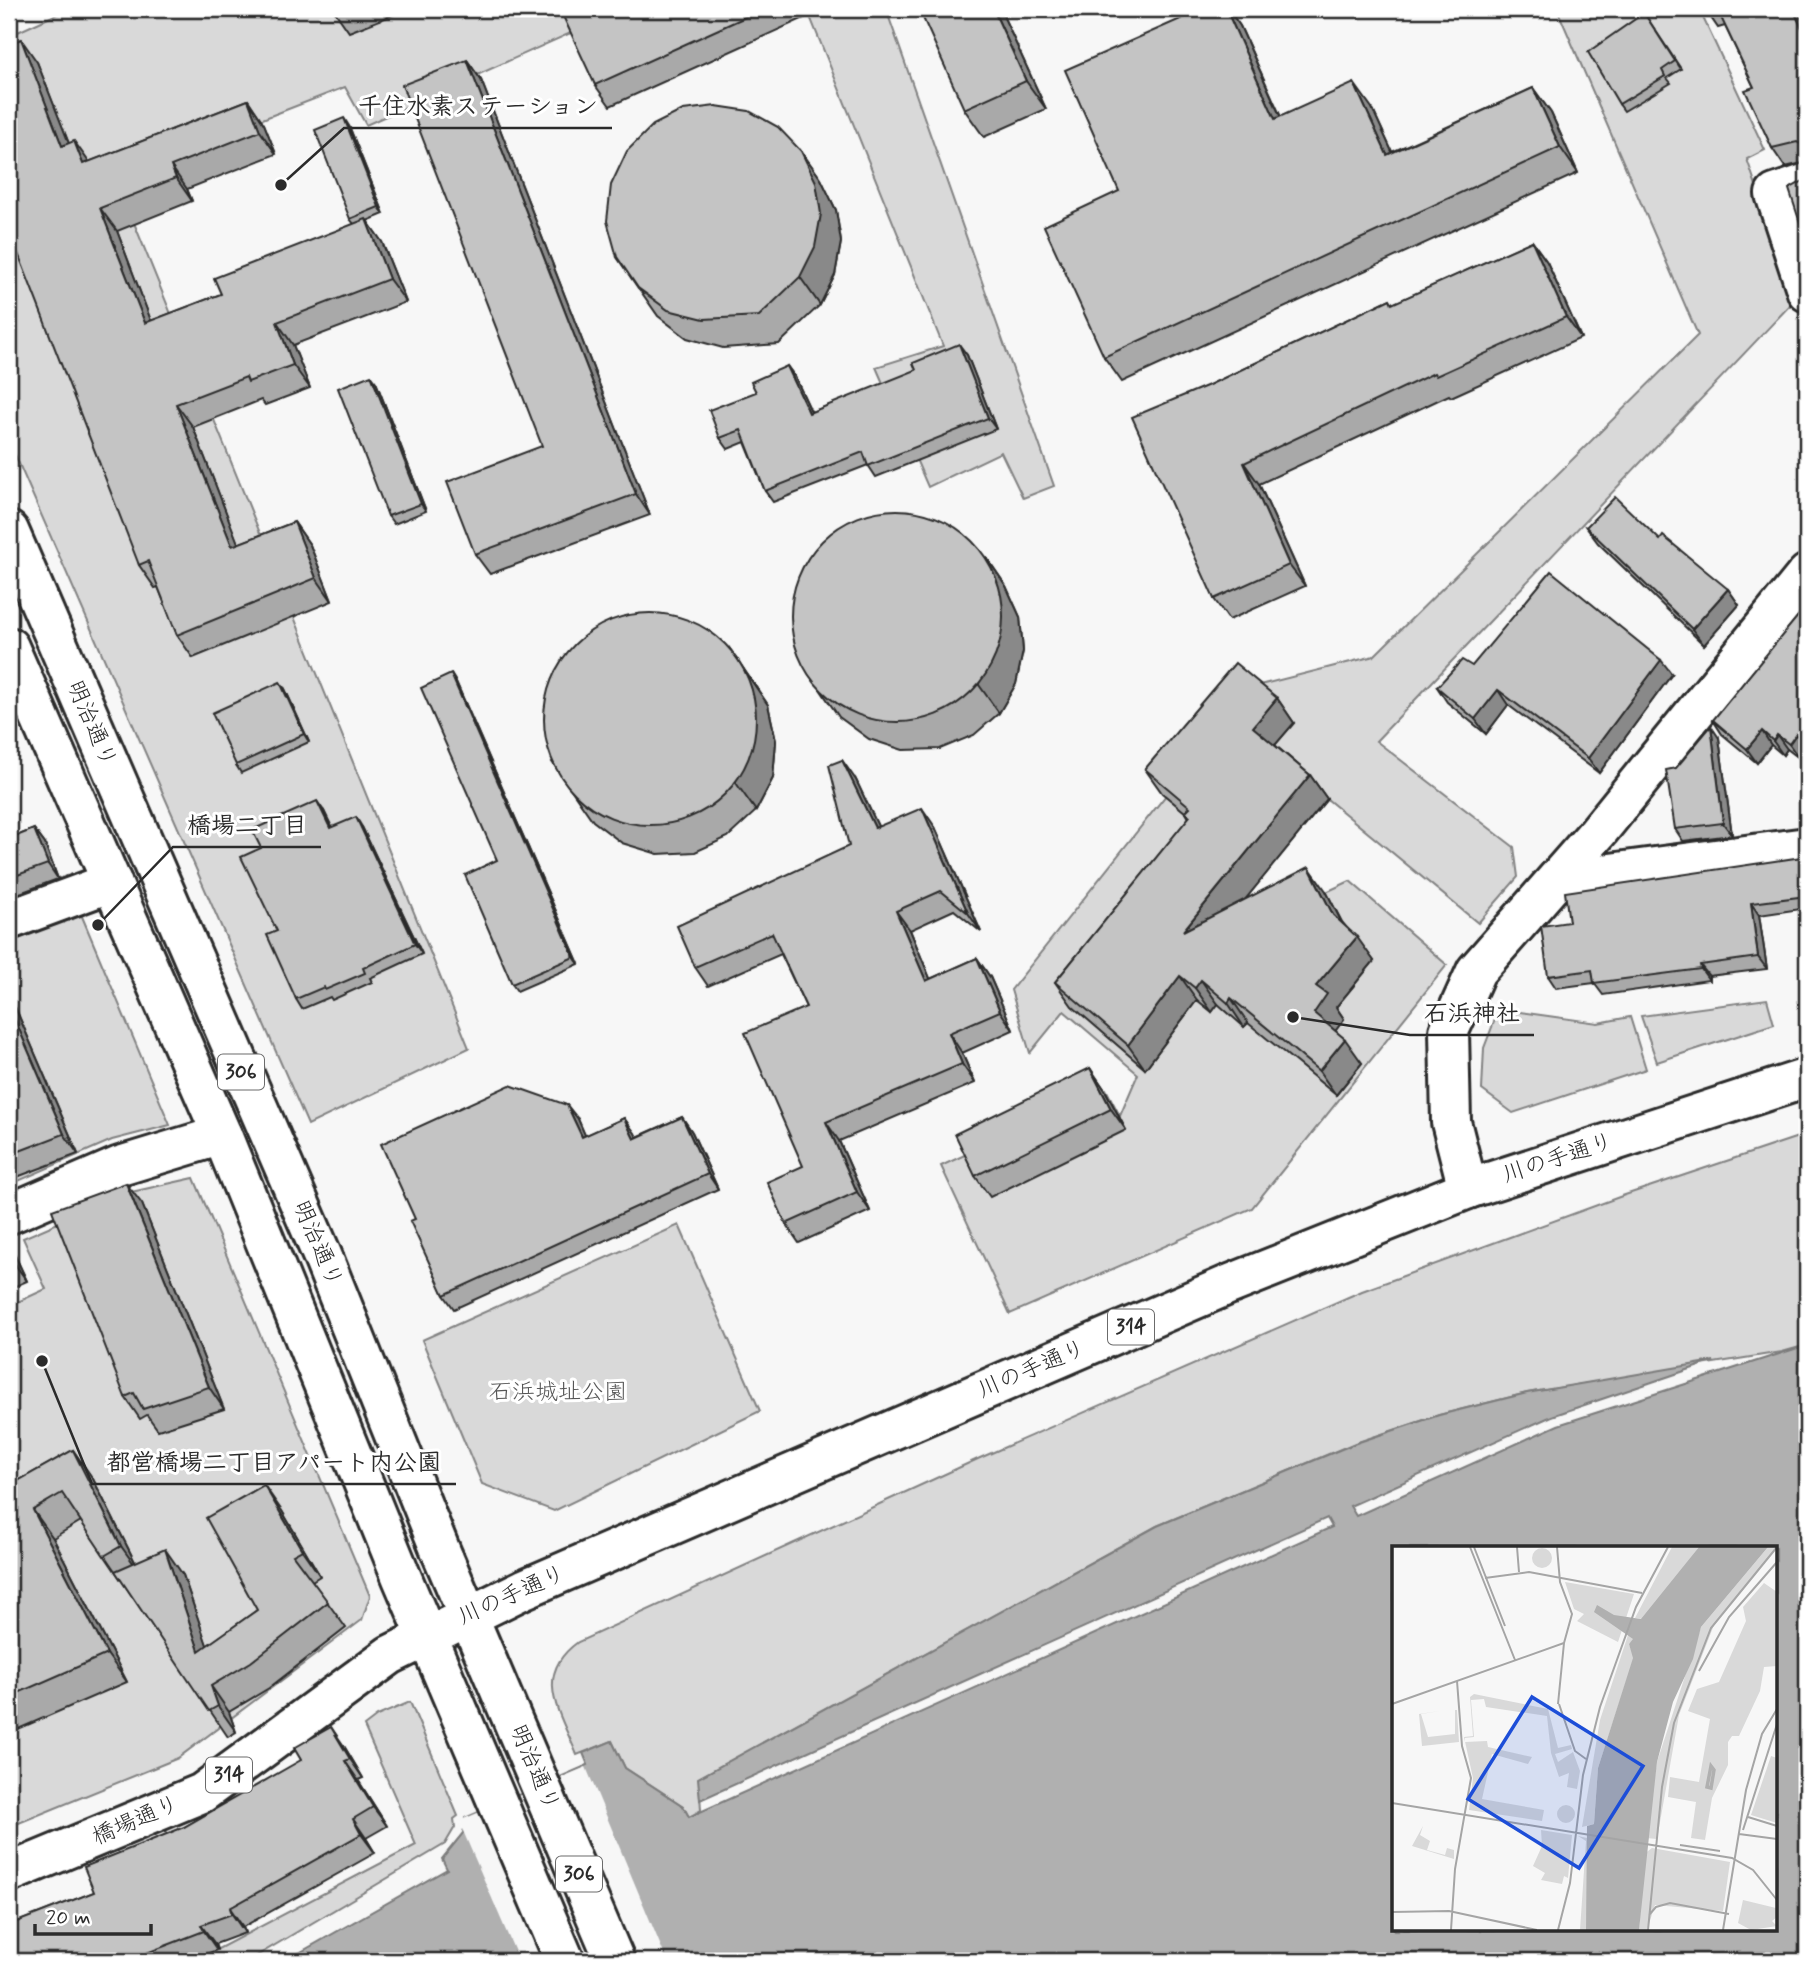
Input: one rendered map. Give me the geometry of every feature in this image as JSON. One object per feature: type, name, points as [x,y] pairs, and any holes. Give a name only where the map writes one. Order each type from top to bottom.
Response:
[{"type":"main road","points":[[1807,183],[1776,194],[1807,292]]},
{"type":"main road","name":"明治通り","points":[[9,531],[157,880],[322,1255],[441,1552],[615,1961]]},
{"type":"main road","points":[[1468,1189],[1451,1122],[1449,1031],[1476,971],[1557,880],[1807,574]]},
{"type":"main road","name":"明治通り","points":[[9,647],[222,1135],[427,1635],[565,1961]]},
{"type":"main road","points":[[1557,880],[1807,847]]},
{"type":"main road","points":[[9,920],[112,883]]},
{"type":"main road","name":"川の手通り","points":[[427,1635],[1228,1285],[1468,1189],[1807,1077]]},
{"type":"main road","points":[[9,1214],[120,1166],[222,1135]]},
{"type":"main road","name":"橋場通り","points":[[9,1873],[202,1793],[338,1691],[390,1655],[427,1635]]},
{"type":"green space","points":[[68,9],[624,9],[366,125],[345,87],[115,176],[469,1048],[308,1125],[9,441],[9,36]]},
{"type":"green space","points":[[807,9],[886,9],[1054,486],[1023,498],[1001,452],[928,487],[876,367],[943,346]]},
{"type":"green space","points":[[1557,9],[1699,9],[1765,150],[1747,159],[1795,300],[1376,741],[1514,847],[1518,877],[1478,923],[1271,753],[1192,852],[1258,906],[1261,922],[1350,881],[1447,965],[1252,1208],[1010,1314],[941,1166],[1106,1089],[1120,1116],[1138,1074],[1064,1011],[1030,1053],[1011,990],[1252,687],[1374,656],[1698,335]]},
{"type":"green space","points":[[81,914],[170,1125],[112,1140],[9,1185],[9,942]]},
{"type":"green space","points":[[1767,999],[1774,1024],[1657,1062],[1641,1016]]},
{"type":"green space","points":[[1499,1009],[1598,1023],[1630,1017],[1646,1069],[1513,1113],[1482,1090],[1484,1048]]},
{"type":"green space","points":[[1807,1134],[1807,1345],[1782,1352],[1527,1393],[1439,1415],[1355,1443],[1157,1526],[699,1778],[701,1810],[689,1817],[683,1806],[625,1768],[612,1741],[577,1755],[558,1709],[553,1681],[556,1668],[564,1655],[578,1642],[980,1458],[1362,1291],[1622,1196]]},
{"type":"green space","points":[[194,1178],[370,1596],[362,1620],[178,1758],[9,1827],[9,1306],[46,1289],[23,1238],[127,1193]]},
{"type":"green space","name":"石浜城址公園","points":[[679,1225],[760,1411],[554,1511],[482,1484],[422,1340]]},
{"type":"green space","points":[[410,1702],[458,1816],[454,1819],[455,1827],[445,1844],[248,1961],[195,1961],[416,1845],[364,1726],[377,1716]]},
{"type":"shaded area","points":[[1807,1345],[1807,1961],[285,1961],[447,1869],[442,1859],[463,1833],[465,1818],[588,1765],[583,1753],[612,1741],[625,1768],[683,1806],[689,1817],[1332,1527],[1327,1518],[700,1800],[698,1778],[1157,1526],[1356,1443],[1439,1415],[1527,1393],[1714,1361],[1552,1416],[1350,1506],[1356,1516],[1558,1425]]},
{"type":"pier","points":[[586,1767],[667,1961],[519,1961],[460,1824],[461,1820]]},
{"type":"building","points":[[573,9],[763,9],[595,85],[562,14]]},
{"type":"building","points":[[919,9],[993,9],[1026,81],[964,109]]},
{"type":"building","points":[[1203,9],[1226,9],[1275,119],[1354,83],[1387,155],[1533,88],[1560,147],[1104,357],[1044,226],[1119,191],[1065,70]]},
{"type":"building","points":[[1717,9],[1793,9],[1807,39],[1807,147],[1797,142],[1772,148],[1745,90],[1754,87]]},
{"type":"building","points":[[1644,13],[1675,61],[1662,70],[1665,76],[1619,104],[1588,52]]},
{"type":"building","points":[[21,39],[62,146],[74,141],[83,164],[248,100],[260,131],[171,166],[176,178],[100,208],[145,323],[221,294],[214,278],[366,219],[389,279],[277,322],[293,365],[248,382],[246,377],[176,404],[232,546],[294,522],[316,578],[177,635],[148,561],[139,565],[9,230],[9,44]]},
{"type":"building","points":[[467,60],[636,494],[475,554],[447,482],[542,446],[402,85]]},
{"type":"building","points":[[716,106],[749,111],[778,127],[801,151],[816,182],[821,214],[815,247],[800,277],[759,316],[704,319],[668,310],[638,288],[617,257],[607,221],[611,185],[627,151],[653,125],[683,110]]},
{"type":"building","points":[[344,118],[379,207],[350,219],[315,130]]},
{"type":"building","points":[[1807,179],[1807,244],[1789,189]]},
{"type":"building","points":[[1532,241],[1566,317],[1436,376],[1434,373],[1244,463],[1289,565],[1214,599],[1132,417],[1209,385],[1390,299],[1392,304]]},
{"type":"building","points":[[959,344],[988,418],[868,466],[863,452],[765,491],[741,430],[720,438],[709,410],[756,392],[751,382],[787,366],[809,413],[916,370],[913,363]]},
{"type":"building","points":[[371,375],[421,504],[388,516],[338,388]]},
{"type":"building","points":[[1615,497],[1660,540],[1663,536],[1728,589],[1692,629],[1586,527]]},
{"type":"building","points":[[897,510],[937,519],[956,528],[972,541],[985,557],[994,576],[1003,616],[994,656],[985,675],[972,691],[956,704],[937,713],[897,722],[857,713],[838,704],[822,691],[809,675],[800,656],[791,616],[800,576],[809,557],[822,541],[838,528],[857,519]]},
{"type":"building","points":[[1551,571],[1661,660],[1588,758],[1498,690],[1475,719],[1437,687],[1462,660],[1472,666]]},
{"type":"building","points":[[1807,605],[1807,743],[1796,734],[1789,744],[1777,735],[1773,741],[1762,731],[1747,749],[1713,720]]},
{"type":"building","points":[[650,613],[671,615],[690,621],[725,644],[748,679],[754,698],[754,740],[748,759],[725,794],[690,817],[671,823],[650,825],[629,823],[610,817],[575,794],[552,759],[546,740],[544,719],[546,698],[552,679],[575,644],[610,621],[629,615]]},
{"type":"building","points":[[1235,663],[1277,698],[1253,727],[1310,775],[1183,931],[1309,867],[1333,915],[1357,937],[1316,986],[1327,994],[1314,1013],[1345,1039],[1319,1071],[1231,998],[1228,1003],[1201,980],[1195,988],[1180,976],[1128,1045],[1055,982],[1190,816],[1185,812],[1190,807],[1145,769]]},
{"type":"building","points":[[451,674],[574,957],[512,984],[465,875],[497,860],[421,688]]},
{"type":"building","points":[[280,682],[304,734],[236,765],[212,713]]},
{"type":"building","points":[[1711,726],[1723,823],[1675,829],[1666,770],[1676,768]]},
{"type":"building","points":[[842,760],[875,828],[922,808],[968,913],[941,891],[896,911],[926,981],[977,958],[1000,1011],[949,1033],[962,1064],[826,1122],[857,1192],[786,1224],[767,1182],[803,1166],[745,1033],[806,1007],[772,933],[695,967],[677,926],[849,846],[829,765]]},
{"type":"building","points":[[317,801],[330,828],[356,817],[415,944],[363,968],[365,973],[296,999],[267,935],[277,931],[241,857],[261,848],[252,830]]},
{"type":"building","points":[[34,829],[48,864],[9,878],[9,839]]},
{"type":"building","points":[[1802,857],[1807,896],[1751,903],[1758,957],[1700,965],[1701,969],[1594,983],[1592,970],[1548,976],[1541,926],[1569,922],[1565,892]]},
{"type":"building","points":[[9,1006],[64,1134],[9,1155]]},
{"type":"building","points":[[1090,1068],[1111,1109],[975,1176],[955,1134]]},
{"type":"building","points":[[510,1085],[567,1105],[582,1137],[624,1118],[634,1139],[682,1117],[708,1174],[444,1295],[410,1221],[415,1219],[381,1144]]},
{"type":"building","points":[[126,1183],[209,1387],[143,1409],[134,1393],[125,1397],[52,1210]]},
{"type":"building","points":[[9,1249],[16,1266],[9,1270]]},
{"type":"building","points":[[73,1450],[121,1546],[104,1556],[62,1493],[33,1510],[107,1654],[9,1697],[9,1486]]},
{"type":"building","points":[[264,1485],[302,1550],[293,1555],[328,1602],[251,1662],[211,1686],[218,1706],[209,1711],[115,1571],[165,1549],[199,1651],[257,1610],[206,1518]]},
{"type":"building","points":[[331,1727],[350,1759],[345,1761],[373,1807],[353,1819],[361,1834],[230,1908],[232,1914],[201,1925],[204,1931],[126,1961],[121,1961],[119,1957],[108,1961],[9,1961],[9,1925],[94,1892],[84,1867],[184,1827],[301,1760],[294,1748]]},
{"type":"place","name":"千住水素ステーション","points":[[281,185]]},
{"type":"place","name":"橋場二丁目","points":[[98,925]]},
{"type":"place","name":"石浜神社","points":[[1293,1017]]},
{"type":"place","name":"都営橋場二丁目アパート内公園","points":[[42,1361]]}]
